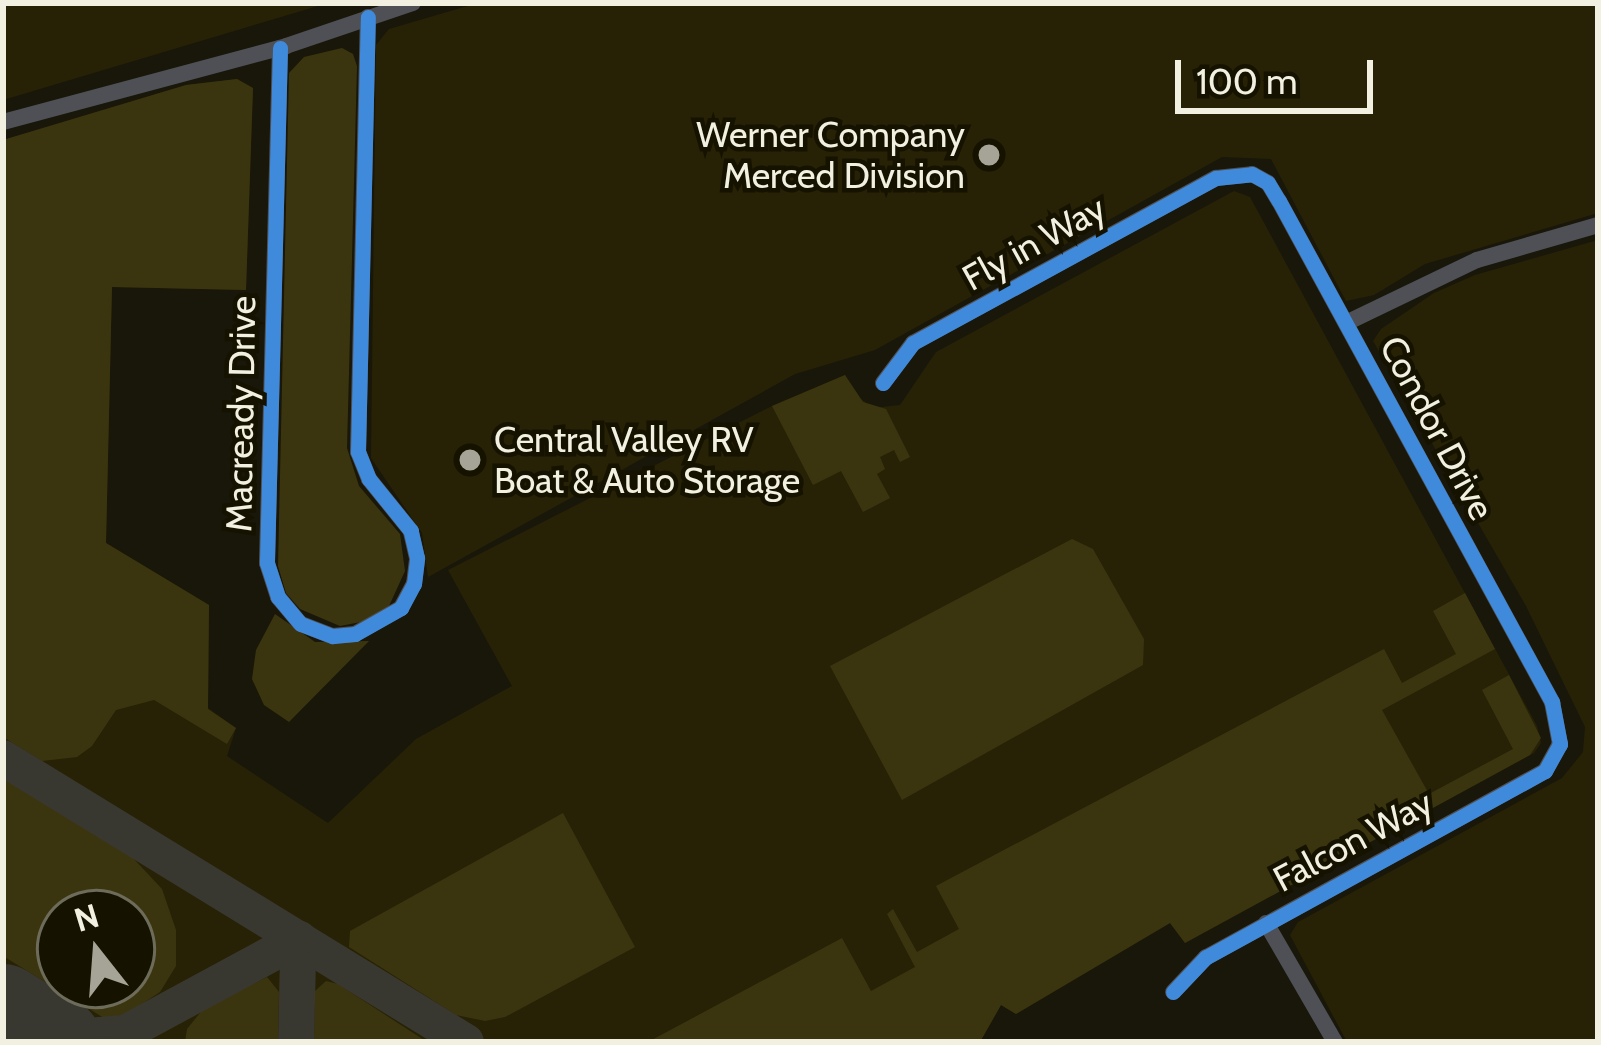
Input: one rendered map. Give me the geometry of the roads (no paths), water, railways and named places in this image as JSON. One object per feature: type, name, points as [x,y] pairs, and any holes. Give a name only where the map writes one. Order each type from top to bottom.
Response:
[{"type":"street","points":[[3,122],[280,48],[413,3]]},
{"type":"street","name":"Macready Drive","points":[[280,48],[268,562],[278,597],[301,624],[333,636],[355,634],[401,608],[414,584],[417,558],[411,531],[369,478],[358,452],[368,17]]},
{"type":"street","name":"Condor Drive","points":[[1229,173],[1252,174],[1268,183],[1552,702],[1560,744]]},
{"type":"street","name":"Fly in Way","points":[[883,383],[913,343],[1229,173]]},
{"type":"street","points":[[1346,323],[1477,260],[1598,225]]},
{"type":"street","name":"Falcon Way","points":[[1172,992],[1206,957],[1546,771],[1560,744]]},
{"type":"street","points":[[1266,923],[1335,1042]]},
{"type":"place","name":"Werner Company Merced Division","points":[[989,155]]},
{"type":"place","name":"Central Valley RV Boat & Auto Storage","points":[[470,460]]}]
